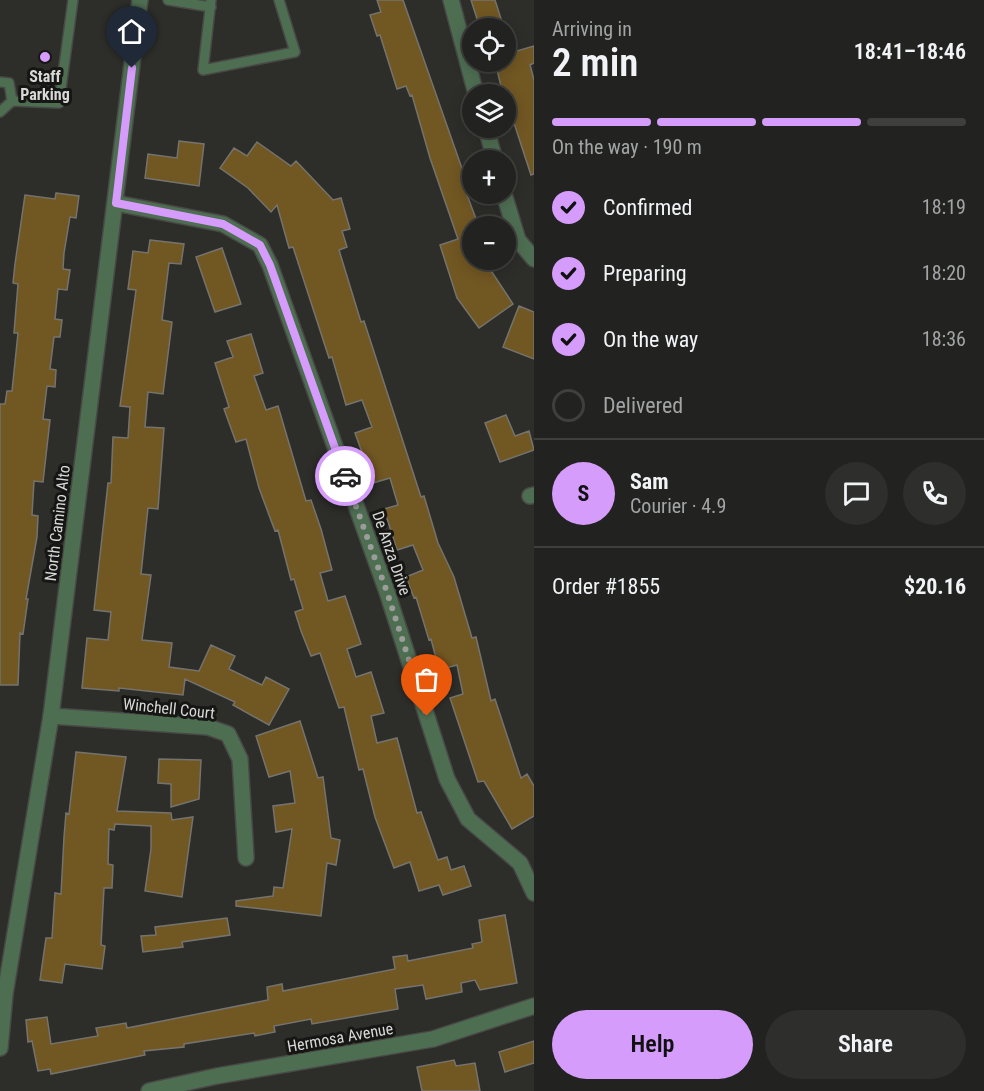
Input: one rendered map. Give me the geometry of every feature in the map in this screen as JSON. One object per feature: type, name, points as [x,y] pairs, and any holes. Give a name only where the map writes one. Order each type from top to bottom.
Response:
[{"type":"street","name":"North Camino Alto","points":[[0,1048],[5,994],[51,716],[140,0]]},
{"type":"street","points":[[451,0],[473,84]]},
{"type":"street","name":"De Anza Drive","points":[[116,203],[223,224],[260,245],[270,265],[387,592],[447,779],[468,819],[520,863],[534,893]]},
{"type":"street","points":[[507,204],[518,240],[534,259]]},
{"type":"street","name":"Winchell Court","points":[[51,716],[208,727],[228,734],[240,759],[246,858]]},
{"type":"street","name":"Hermosa Avenue","points":[[149,1091],[217,1076],[433,1039],[534,1006]]},
{"type":"lane","points":[[0,112],[12,101],[59,102],[73,0]]},
{"type":"lane","points":[[168,0],[211,3],[203,70],[295,52],[279,0]]},
{"type":"lane","points":[[0,82],[9,83],[12,101]]},
{"type":"building","points":[[377,0],[403,0],[462,168],[462,204],[470,204],[475,216],[462,216],[462,270],[491,270],[513,304],[479,328],[457,298],[440,245],[458,239],[430,158],[412,95],[410,96],[406,86],[397,89],[380,35],[377,36],[370,15],[381,12]]},
{"type":"building","points":[[471,0],[495,0],[501,18],[477,18]]},
{"type":"building","points":[[534,46],[534,63],[530,65],[534,80],[534,174],[531,175],[516,129],[516,84],[500,84],[498,72],[516,72],[516,51]]},
{"type":"building","points":[[179,141],[204,144],[199,186],[145,178],[148,154],[177,158]]},
{"type":"building","points":[[257,142],[291,166],[296,161],[333,200],[341,198],[350,229],[342,231],[347,247],[339,250],[361,322],[364,321],[421,497],[424,496],[438,543],[454,577],[472,638],[476,637],[491,701],[495,699],[521,778],[527,774],[534,786],[534,816],[512,829],[484,781],[478,782],[450,698],[463,694],[457,665],[439,670],[431,639],[429,640],[416,597],[414,598],[406,577],[423,570],[413,545],[397,550],[384,509],[398,505],[390,478],[373,483],[355,433],[372,427],[362,400],[346,405],[332,357],[329,358],[293,247],[289,248],[277,205],[271,212],[248,188],[220,168],[234,148],[247,156]]},
{"type":"building","points":[[56,193],[79,196],[76,218],[70,217],[64,253],[63,269],[70,270],[67,290],[58,289],[55,319],[62,320],[60,337],[54,337],[50,369],[56,370],[55,387],[47,386],[43,419],[50,420],[43,482],[34,481],[32,515],[38,516],[37,537],[26,599],[28,599],[23,634],[20,633],[18,685],[0,685],[0,404],[5,404],[7,391],[12,391],[18,333],[14,333],[18,284],[13,283],[15,264],[25,195],[55,199]]},
{"type":"building","points":[[150,240],[184,244],[181,264],[169,263],[162,320],[172,322],[163,394],[148,392],[145,427],[164,428],[158,509],[148,508],[141,574],[151,575],[142,640],[172,643],[169,667],[199,671],[211,645],[235,656],[229,669],[262,685],[266,677],[289,689],[269,725],[233,705],[235,702],[185,679],[183,695],[119,688],[119,691],[82,688],[87,638],[108,640],[111,612],[94,610],[108,483],[111,483],[113,437],[128,438],[130,407],[120,406],[136,290],[128,289],[133,251],[148,253]]},
{"type":"building","points":[[222,248],[241,304],[215,312],[196,257]]},
{"type":"building","points":[[519,306],[534,312],[534,359],[503,347]]},
{"type":"building","points":[[251,334],[263,373],[254,376],[266,410],[278,406],[306,501],[311,500],[321,529],[332,570],[320,573],[328,601],[345,596],[361,644],[347,649],[356,677],[371,672],[384,713],[371,716],[377,743],[397,738],[417,813],[421,812],[438,860],[447,857],[451,870],[464,866],[471,886],[443,895],[439,885],[419,891],[410,862],[394,868],[375,817],[363,769],[359,770],[344,707],[339,708],[320,653],[311,656],[301,631],[295,612],[303,609],[294,579],[291,580],[278,530],[275,531],[259,488],[246,439],[236,442],[224,409],[229,407],[215,363],[233,357],[227,341]]},
{"type":"building","points":[[506,415],[515,436],[529,431],[534,450],[500,462],[485,423]]},
{"type":"building","points":[[300,721],[318,778],[323,777],[331,838],[340,840],[336,865],[327,863],[321,916],[236,906],[236,901],[273,896],[274,887],[283,888],[292,829],[276,832],[273,806],[295,803],[290,771],[269,777],[256,736]]},
{"type":"building","points":[[76,752],[126,757],[117,811],[171,813],[172,820],[193,817],[182,897],[145,891],[151,849],[151,826],[115,824],[114,830],[109,829],[108,864],[113,865],[112,888],[104,888],[101,945],[105,946],[102,969],[65,964],[62,983],[40,980],[46,938],[52,938],[55,893],[61,894],[66,813],[69,814]]},
{"type":"building","points":[[159,759],[201,760],[199,799],[171,807],[171,784],[158,783]]},
{"type":"building","points":[[505,915],[517,983],[480,990],[475,980],[461,983],[462,992],[426,999],[423,985],[395,989],[398,1009],[312,1024],[311,1019],[274,1026],[275,1032],[255,1036],[254,1033],[184,1044],[184,1047],[144,1051],[145,1055],[51,1074],[50,1069],[38,1071],[32,1041],[28,1042],[26,1020],[47,1017],[51,1044],[98,1036],[96,1028],[126,1023],[127,1028],[268,1000],[267,987],[282,984],[283,991],[395,969],[393,957],[407,955],[408,961],[473,948],[472,944],[482,942],[479,920]]},
{"type":"building","points":[[227,918],[230,935],[182,942],[183,947],[143,952],[141,936],[156,935],[155,927]]},
{"type":"building","points":[[534,1041],[534,1063],[505,1072],[499,1052]]},
{"type":"building","points":[[454,1060],[456,1066],[475,1063],[480,1091],[422,1091],[417,1067]]},
{"type":"way so far","points":[[345,476],[387,592],[427,716]]},
{"type":"place","name":"Staff Parking","points":[[45,57]]},
{"type":"route","points":[[132,68],[116,203],[223,224],[260,245],[270,265],[345,476]]}]
